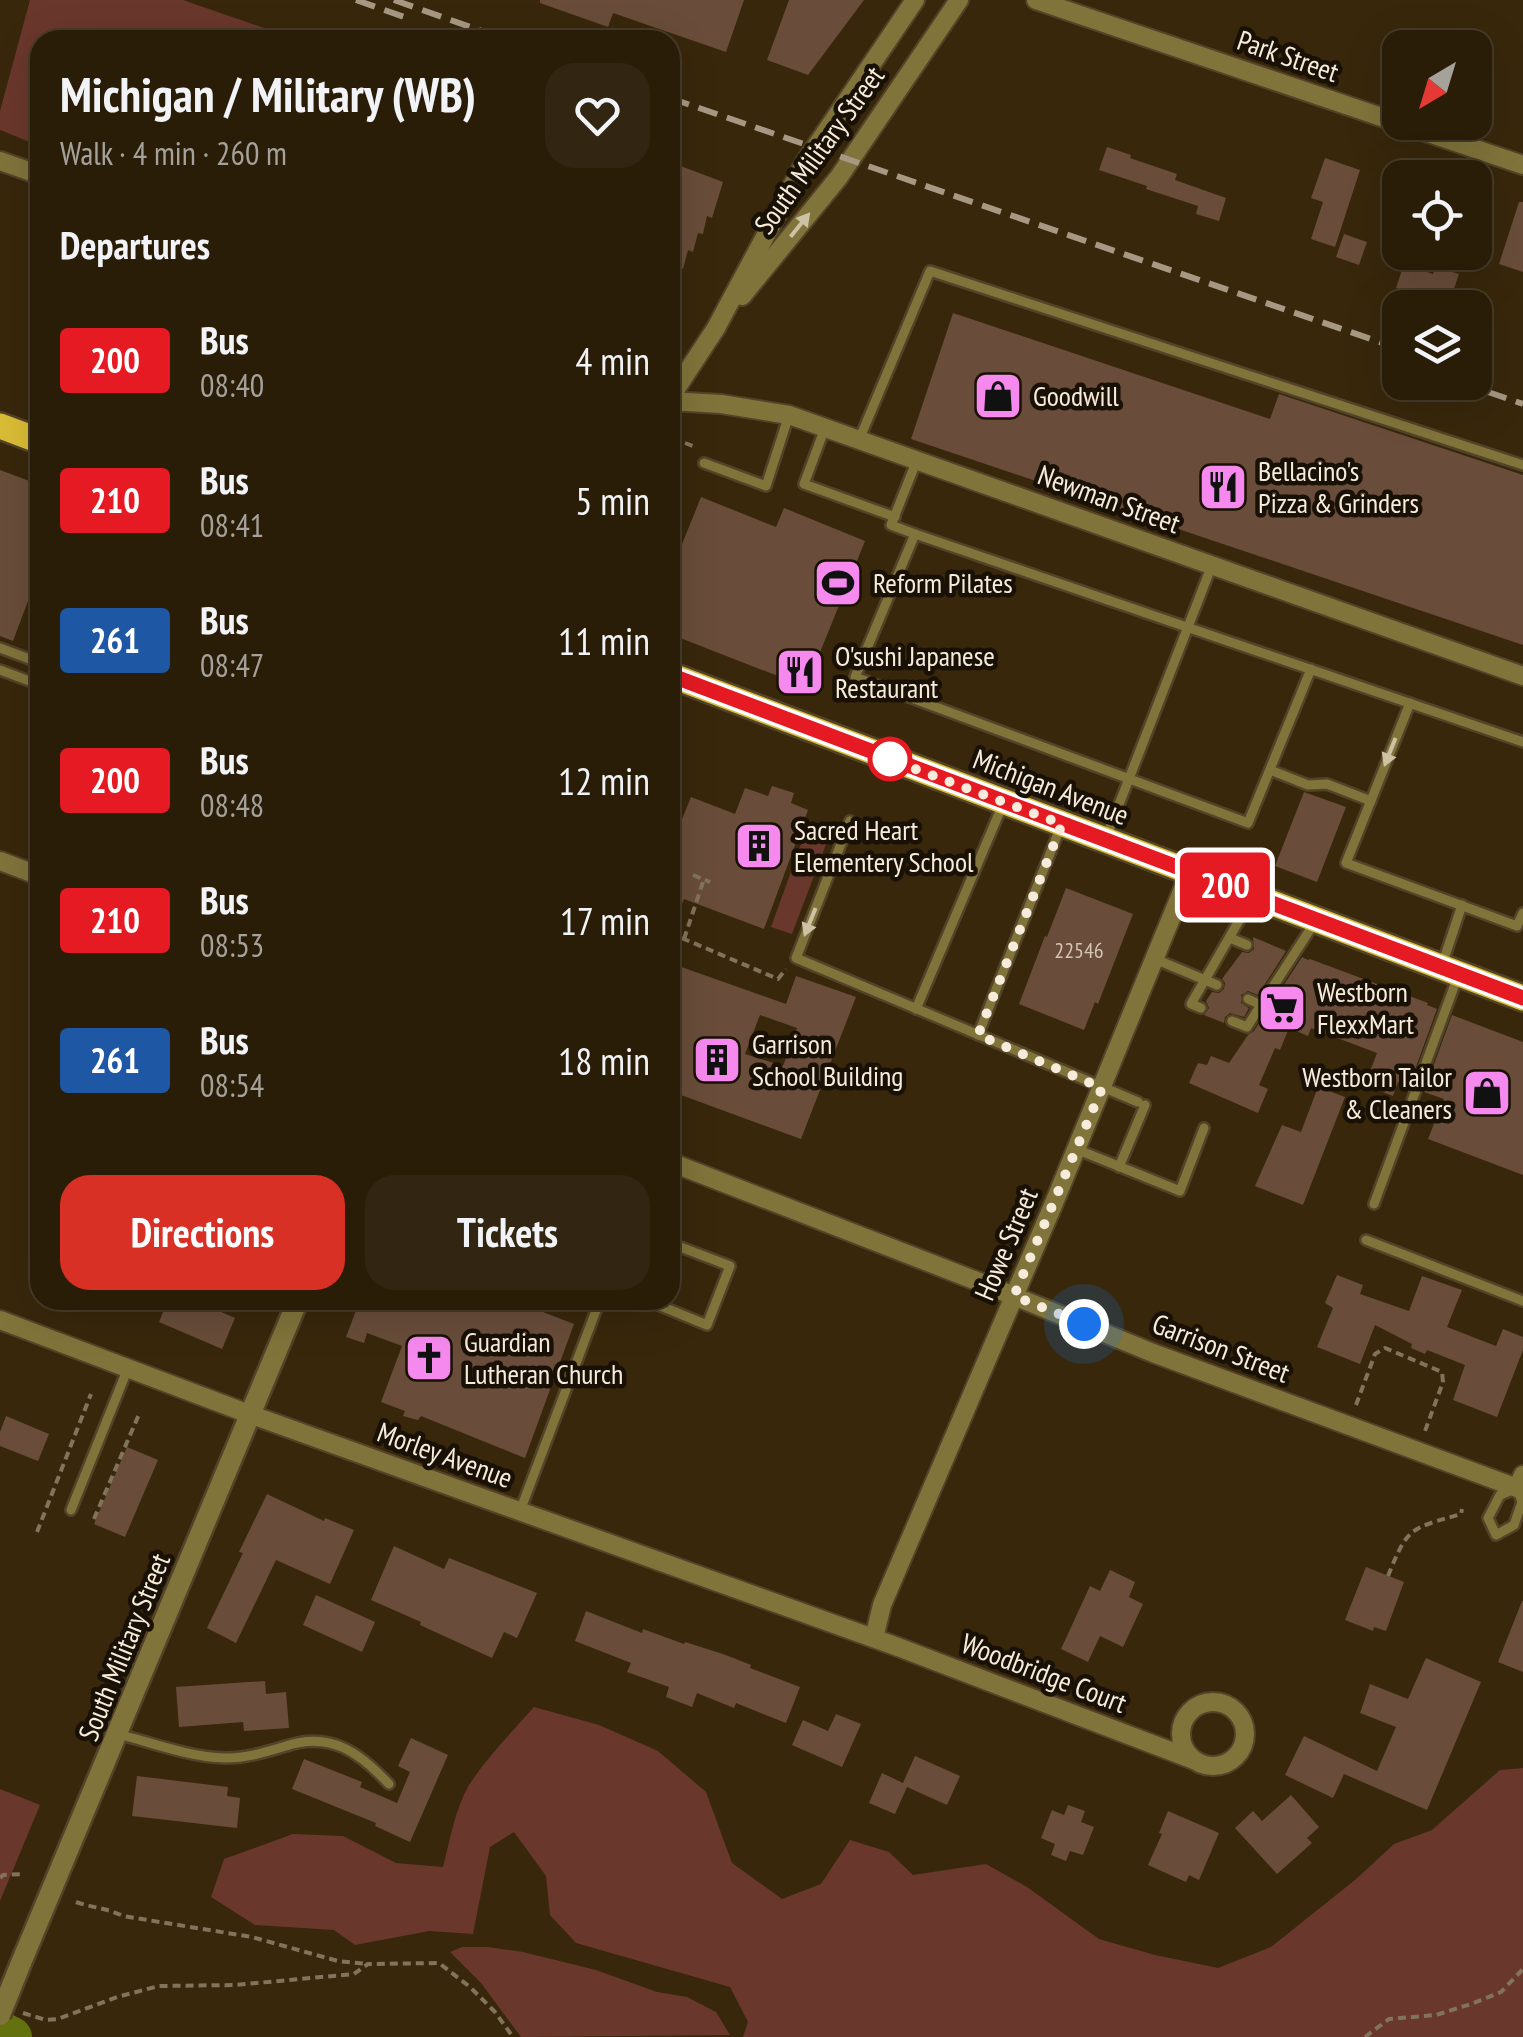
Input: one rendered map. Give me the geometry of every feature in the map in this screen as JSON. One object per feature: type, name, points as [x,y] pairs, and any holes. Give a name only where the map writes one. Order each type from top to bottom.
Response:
[{"type":"main road","points":[[0,426],[30,437]]},
{"type":"main road","name":"Michigan Avenue","points":[[680,679],[1523,998]]},
{"type":"street","name":"South Military Street","points":[[680,384],[716,328],[804,164],[914,0]]},
{"type":"street","name":"South Military Street","points":[[716,328],[838,177],[959,0]]},
{"type":"street","name":"Park Street","points":[[1036,0],[1523,164]]},
{"type":"street","points":[[0,160],[30,171]]},
{"type":"street","name":"Newman Street","points":[[680,401],[789,415],[1523,676]]},
{"type":"street","points":[[0,861],[30,872]]},
{"type":"street","name":"Howe Street","points":[[874,1638],[882,1605],[1190,872]]},
{"type":"street","name":"Garrison Street","points":[[680,1166],[1153,1352],[1520,1482]]},
{"type":"street","name":"South Military Street","points":[[8,2012],[21,1963],[294,1310]]},
{"type":"street","name":"Morley Avenue","points":[[0,1320],[249,1414],[874,1638]]},
{"type":"street","name":"Woodbridge Court","points":[[874,1638],[1194,1760]]},
{"type":"lane","points":[[858,440],[930,272],[1523,465]]},
{"type":"lane","points":[[704,463],[766,486],[789,415]]},
{"type":"lane","points":[[825,428],[804,484],[894,517]]},
{"type":"lane","points":[[916,460],[891,526],[1523,742]]},
{"type":"lane","points":[[915,534],[855,676],[1248,822],[1311,670]]},
{"type":"lane","points":[[1105,840],[1212,565]]},
{"type":"lane","points":[[0,648],[30,659]]},
{"type":"lane","points":[[0,670],[30,681]]},
{"type":"lane","points":[[1410,703],[1346,863],[1517,926],[1523,913]]},
{"type":"lane","points":[[1270,770],[1308,785],[1328,784],[1371,802]]},
{"type":"lane","points":[[916,1009],[1004,802]]},
{"type":"lane","points":[[850,821],[796,958],[1142,1103],[1119,1166]]},
{"type":"lane","points":[[978,1035],[1062,824]]},
{"type":"lane","points":[[1201,1008],[1191,1004],[1253,896]]},
{"type":"lane","points":[[1374,1204],[1450,971],[1462,905]]},
{"type":"lane","points":[[1232,1021],[1247,1027],[1316,920]]},
{"type":"lane","points":[[1230,938],[1247,944]]},
{"type":"lane","points":[[1220,956],[1234,962]]},
{"type":"lane","points":[[1277,958],[1289,963]]},
{"type":"lane","points":[[1155,959],[1217,986]]},
{"type":"lane","points":[[1265,976],[1278,980]]},
{"type":"lane","points":[[1248,999],[1261,1005]]},
{"type":"lane","points":[[1076,1149],[1180,1191],[1204,1128]]},
{"type":"lane","points":[[1366,1240],[1523,1301]]},
{"type":"lane","points":[[670,1310],[707,1325],[730,1266],[680,1247]]},
{"type":"lane","points":[[520,1511],[596,1310]]},
{"type":"lane","points":[[72,1510],[128,1368]]},
{"type":"lane","points":[[1520,1482],[1522,1502],[1514,1525],[1496,1535],[1488,1518],[1500,1495],[1520,1482]]},
{"type":"lane","points":[[118,1734],[204,1756],[228,1758],[261,1755],[291,1744],[319,1740],[348,1749],[369,1762],[389,1784]]},
{"type":"path","points":[[685,442],[693,446]]},
{"type":"path","points":[[684,939],[707,881],[693,875]]},
{"type":"path","points":[[680,937],[778,979],[796,958]]},
{"type":"path","points":[[1356,1405],[1374,1354],[1385,1348],[1444,1375],[1425,1431]]},
{"type":"path","points":[[37,1532],[91,1394]]},
{"type":"path","points":[[94,1519],[140,1412]]},
{"type":"path","points":[[1388,1576],[1410,1533],[1461,1514],[1462,1509]]},
{"type":"path","points":[[0,1878],[23,1874]]},
{"type":"path","points":[[76,1902],[106,1907],[123,1916],[252,1938],[338,1961],[439,1963],[470,1987],[513,2037]]},
{"type":"path","points":[[8,2012],[58,2019],[159,1986],[235,1985],[354,1974],[368,1964]]},
{"type":"path","points":[[1365,2037],[1389,2019],[1436,2015],[1500,1992],[1523,1969]]},
{"type":"shaded area","points":[[30,0],[183,0],[270,30],[30,30],[30,142],[0,130],[0,111]]},
{"type":"shaded area","points":[[805,833],[828,839],[792,934],[771,927]]},
{"type":"shaded area","points":[[534,1707],[599,1725],[658,1751],[706,1792],[732,1863],[782,1899],[821,1884],[850,1840],[889,1852],[913,1875],[986,1864],[1027,1887],[1099,1939],[1218,1968],[1271,1947],[1394,1844],[1432,1830],[1500,1770],[1523,1768],[1523,2037],[743,2037],[748,2022],[730,1987],[576,1943],[550,1915],[546,1876],[514,1832],[490,1847],[473,1934],[429,1931],[355,1945],[334,1930],[255,1925],[211,1897],[224,1859],[293,1834],[343,1836],[396,1863],[443,1867],[456,1814],[469,1785]]},
{"type":"shaded area","points":[[0,1789],[40,1805],[0,1901]]},
{"type":"shaded area","points":[[462,1947],[523,1952],[596,1970],[657,1992],[687,1997],[716,2012],[730,2035],[521,2037],[481,1983],[450,1952]]},
{"type":"building","points":[[744,0],[726,52],[680,36],[680,30],[662,30],[613,13],[608,27],[540,3]]},
{"type":"building","points":[[789,0],[864,0],[808,75],[767,60]]},
{"type":"building","points":[[1107,147],[1177,174],[1175,180],[1226,198],[1219,221],[1196,214],[1198,206],[1099,170]]},
{"type":"building","points":[[1325,158],[1360,170],[1335,247],[1311,239],[1323,202],[1311,198]]},
{"type":"building","points":[[680,166],[723,182],[712,218],[707,216],[703,234],[698,233],[693,252],[688,250],[683,269]]},
{"type":"building","points":[[1519,202],[1523,202],[1523,272],[1499,264]]},
{"type":"building","points":[[1344,234],[1367,242],[1359,265],[1336,257]]},
{"type":"building","points":[[1402,270],[1433,274],[1435,270],[1446,270],[1459,274],[1454,290],[1396,288]]},
{"type":"building","points":[[953,313],[1270,419],[1279,394],[1523,475],[1523,645],[911,439]]},
{"type":"building","points":[[0,470],[30,481],[30,596],[13,641],[0,636]]},
{"type":"building","points":[[701,497],[776,527],[784,508],[865,541],[806,687],[680,638],[680,549]]},
{"type":"building","name":"Sacred Heart Elementery School","points":[[772,786],[794,793],[791,803],[808,810],[764,929],[684,899],[680,908],[680,824],[691,797],[735,814],[745,788],[768,796]]},
{"type":"building","points":[[1304,792],[1346,807],[1317,882],[1275,866]]},
{"type":"building","points":[[1066,888],[1133,914],[1084,1030],[1019,1004]]},
{"type":"building","points":[[1253,937],[1286,951],[1258,995],[1248,991],[1241,995],[1241,1003],[1249,1008],[1244,1017],[1230,1013],[1224,1023],[1204,1015],[1209,1008],[1206,1001],[1212,992],[1224,989],[1222,979],[1242,952],[1254,949]]},
{"type":"building","points":[[1302,957],[1437,1009],[1409,1086],[1398,1082],[1393,1096],[1365,1085],[1377,1053],[1311,1028],[1308,1036],[1289,1028],[1280,1050],[1275,1048],[1259,1085],[1268,1089],[1258,1113],[1189,1083],[1198,1063],[1207,1065],[1211,1056],[1229,1063]]},
{"type":"building","name":"Garrison School Building","points":[[680,967],[786,1004],[796,976],[856,997],[801,1139],[680,1095]],"holes":[[[760,1015],[797,1028],[783,1066],[745,1054]]]},
{"type":"building","points":[[1452,1015],[1523,1042],[1523,1175],[1428,1139],[1444,1099],[1424,1092]]},
{"type":"building","points":[[1318,1087],[1345,1097],[1303,1205],[1255,1186],[1282,1125],[1301,1132]]},
{"type":"building","points":[[1337,1275],[1363,1285],[1360,1294],[1409,1311],[1422,1276],[1462,1290],[1447,1327],[1496,1346],[1503,1329],[1523,1337],[1523,1350],[1497,1417],[1453,1400],[1465,1365],[1411,1348],[1412,1344],[1375,1325],[1360,1364],[1317,1347],[1333,1308],[1325,1303]]},
{"type":"building","points":[[164,1310],[217,1310],[235,1318],[222,1349],[159,1322]]},
{"type":"building","points":[[356,1310],[538,1310],[574,1324],[525,1458],[421,1416],[418,1420],[403,1416],[405,1411],[381,1402],[402,1346],[367,1333],[364,1343],[346,1337]]},
{"type":"building","points":[[6,1416],[49,1434],[38,1461],[0,1446]]},
{"type":"building","points":[[127,1447],[158,1460],[125,1537],[94,1524]]},
{"type":"building","points":[[267,1494],[324,1521],[325,1518],[354,1530],[330,1584],[276,1560],[236,1643],[207,1628]]},
{"type":"building","points":[[394,1546],[444,1569],[449,1558],[537,1593],[517,1638],[504,1632],[492,1658],[371,1600]]},
{"type":"building","points":[[1366,1567],[1404,1582],[1386,1631],[1374,1627],[1373,1631],[1345,1620]]},
{"type":"building","points":[[1110,1570],[1135,1582],[1129,1597],[1143,1604],[1123,1647],[1100,1636],[1088,1662],[1061,1649],[1090,1586],[1100,1591]]},
{"type":"building","points":[[316,1595],[375,1622],[362,1652],[303,1625]]},
{"type":"building","points":[[1523,1601],[1523,1672],[1498,1662]]},
{"type":"building","points":[[586,1611],[642,1633],[643,1629],[723,1654],[800,1687],[786,1723],[697,1693],[692,1707],[666,1697],[669,1687],[627,1672],[631,1663],[575,1641]]},
{"type":"building","points":[[1426,1658],[1481,1682],[1427,1810],[1344,1774],[1333,1798],[1285,1775],[1304,1736],[1377,1771],[1396,1727],[1360,1713],[1370,1684],[1408,1699]]},
{"type":"building","points":[[265,1681],[266,1694],[286,1692],[289,1728],[244,1731],[243,1722],[179,1727],[176,1687]]},
{"type":"building","points":[[836,1714],[861,1724],[842,1767],[792,1745],[803,1720],[828,1731]]},
{"type":"building","points":[[411,1738],[448,1755],[410,1842],[375,1826],[376,1823],[292,1789],[304,1759],[362,1782],[360,1787],[397,1803],[410,1772],[398,1766]]},
{"type":"building","points":[[915,1756],[960,1776],[947,1805],[907,1787],[895,1814],[869,1803],[882,1773],[903,1783]]},
{"type":"building","points":[[137,1776],[228,1787],[227,1796],[240,1798],[237,1828],[132,1816]]},
{"type":"building","points":[[1291,1795],[1319,1827],[1307,1838],[1312,1843],[1277,1874],[1235,1828],[1253,1811],[1262,1821]]},
{"type":"building","points":[[1068,1805],[1085,1811],[1081,1822],[1094,1827],[1083,1855],[1070,1851],[1066,1861],[1051,1855],[1055,1844],[1041,1838],[1052,1810],[1064,1815]]},
{"type":"building","points":[[1168,1811],[1219,1833],[1199,1880],[1189,1875],[1186,1882],[1148,1865]]},
{"type":"waterway","points":[[0,2031],[12,2037]]},
{"type":"railway","points":[[356,0],[407,18]]},
{"type":"railway","points":[[394,0],[479,30]]},
{"type":"railway","points":[[680,101],[1382,343]]},
{"type":"railway","points":[[1492,393],[1523,404]]},
{"type":"bus line","name":"200","points":[[680,679],[1523,998]]},
{"type":"place","name":"Goodwill","points":[[998,396]]},
{"type":"place","name":"Bellacino's Pizza & Grinders","points":[[1223,487]]},
{"type":"place","name":"Reform Pilates","points":[[838,583]]},
{"type":"place","name":"O'sushi Japanese Restaurant","points":[[800,672]]},
{"type":"place","name":"Sacred Heart Elementery School","points":[[759,846]]},
{"type":"place","name":"Westborn FlexxMart","points":[[1282,1008]]},
{"type":"place","name":"Garrison School Building","points":[[717,1060]]},
{"type":"place","name":"Westborn Tailor & Cleaners","points":[[1487,1093]]},
{"type":"place","name":"Guardian Lutheran Church","points":[[429,1358]]},
{"type":"route","points":[[890,759],[886,758],[1062,824],[978,1035],[1102,1088],[1014,1296],[1084,1324]]}]
